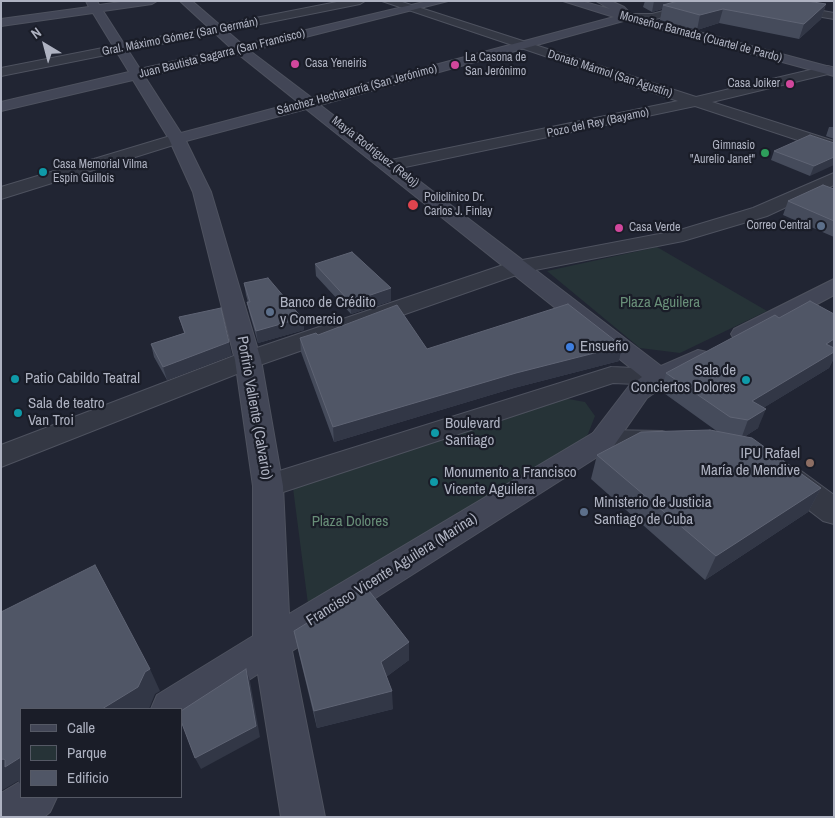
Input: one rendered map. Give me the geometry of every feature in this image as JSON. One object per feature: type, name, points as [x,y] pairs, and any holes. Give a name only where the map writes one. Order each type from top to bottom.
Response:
[{"type":"street","points":[[1,23],[94,5],[152,1]]},
{"type":"street","name":"Mayía Rodríguez (Reloj)","points":[[185,1],[241,50],[391,165],[659,377]]},
{"type":"street","name":"Gral. Máximo Gómez (San Germán)","points":[[1,72],[360,1]]},
{"type":"street","name":"Donato Mármol (San Agustín)","points":[[386,1],[834,147]]},
{"type":"street","name":"Juan Bautista Sagarra (San Francisco)","points":[[1,108],[443,1]]},
{"type":"street","name":"Monseñor Barnada (Cuartel de Pardo)","points":[[568,1],[598,5],[831,70]]},
{"type":"street","name":"Sánchez Hechavarría (San Jerónimo)","points":[[623,13],[652,17],[716,1]]},
{"type":"street","points":[[745,1],[834,16]]},
{"type":"street","name":"Porfirio Valiente (Calvario)","points":[[94,5],[177,139],[202,192],[248,360],[268,486],[272,644],[302,817]]},
{"type":"street","name":"Sánchez Hechavarría (San Jerónimo)","points":[[1,193],[177,139],[524,45],[623,13],[636,5]]},
{"type":"street","name":"Pozo del Rey (Bayamo)","points":[[391,165],[695,102],[831,70]]},
{"type":"street","points":[[1,457],[248,360],[520,267],[683,235],[760,212],[834,178]]},
{"type":"street","name":"Francisco Vicente Aguilera (Marina)","points":[[173,708],[272,644],[603,440],[638,392],[659,377],[834,286]]},
{"type":"street","points":[[268,486],[611,375],[659,377]]},
{"type":"street","points":[[603,440],[686,441]]},
{"type":"street","points":[[767,463],[834,512]]},
{"type":"street","points":[[4,817],[33,798]]},
{"type":"green space","name":"Plaza Aguilera","points":[[657,247],[767,311],[680,353],[640,348],[547,271]]},
{"type":"green space","name":"Plaza Dolores","points":[[563,398],[585,402],[595,416],[588,434],[572,453],[308,604],[293,488]]},
{"type":"building","points":[[678,1],[807,1],[826,4],[804,24],[723,9],[700,15],[663,5]]},
{"type":"building","points":[[810,135],[834,143],[834,157],[814,166],[774,151]]},
{"type":"building","points":[[823,185],[834,189],[834,221],[788,201]]},
{"type":"building","points":[[352,252],[391,288],[350,302],[315,264]]},
{"type":"building","name":"Banco de Crédito y Comercio","points":[[268,278],[302,318],[256,331],[247,302],[250,302],[244,283]]},
{"type":"building","points":[[810,301],[834,314],[834,339],[826,344],[834,348],[834,352],[752,401],[766,409],[748,420],[730,417],[666,373],[775,315],[779,318]]},
{"type":"building","points":[[568,304],[622,346],[516,373],[333,427],[300,338],[316,333],[318,335],[397,305],[427,349]]},
{"type":"building","points":[[221,308],[229,342],[163,367],[151,344],[185,333],[179,317]]},
{"type":"building","points":[[710,430],[752,438],[821,488],[716,556],[597,455],[641,432]]},
{"type":"building","points":[[95,565],[150,669],[145,672],[138,687],[104,708],[20,708],[20,758],[5,767],[5,760],[1,760],[1,612]]},
{"type":"building","points":[[366,587],[409,642],[381,662],[392,691],[314,711],[294,631]]},
{"type":"building","points":[[246,669],[256,726],[195,758],[182,724],[182,710]]},
{"type":"place","name":"Casa Yeneiris","points":[[295,64]]},
{"type":"place","name":"La Casona de San Jerónimo","points":[[455,65]]},
{"type":"place","name":"Casa Joiker","points":[[790,84]]},
{"type":"place","name":"Gimnasio \"Aurelio Janet\"","points":[[765,153]]},
{"type":"place","name":"Casa Memorial Vilma Espín Guillois","points":[[43,172]]},
{"type":"place","name":"Policlínico Dr. Carlos J. Finlay","points":[[413,205]]},
{"type":"place","name":"Correo Central","points":[[821,226]]},
{"type":"place","name":"Casa Verde","points":[[619,228]]},
{"type":"place","name":"Banco de Crédito y Comercio","points":[[270,312]]},
{"type":"place","name":"Ensueño","points":[[570,347]]},
{"type":"place","name":"Patio Cabildo Teatral","points":[[15,379]]},
{"type":"place","name":"Sala de Conciertos Dolores","points":[[746,380]]},
{"type":"place","name":"Sala de teatro Van Troi","points":[[18,413]]},
{"type":"place","name":"Boulevard Santiago","points":[[435,433]]},
{"type":"place","name":"IPU Rafael María de Mendive","points":[[810,463]]},
{"type":"place","name":"Monumento a Francisco Vicente Aguilera","points":[[434,482]]},
{"type":"place","name":"Ministerio de Justicia Santiago de Cuba","points":[[584,512]]}]
